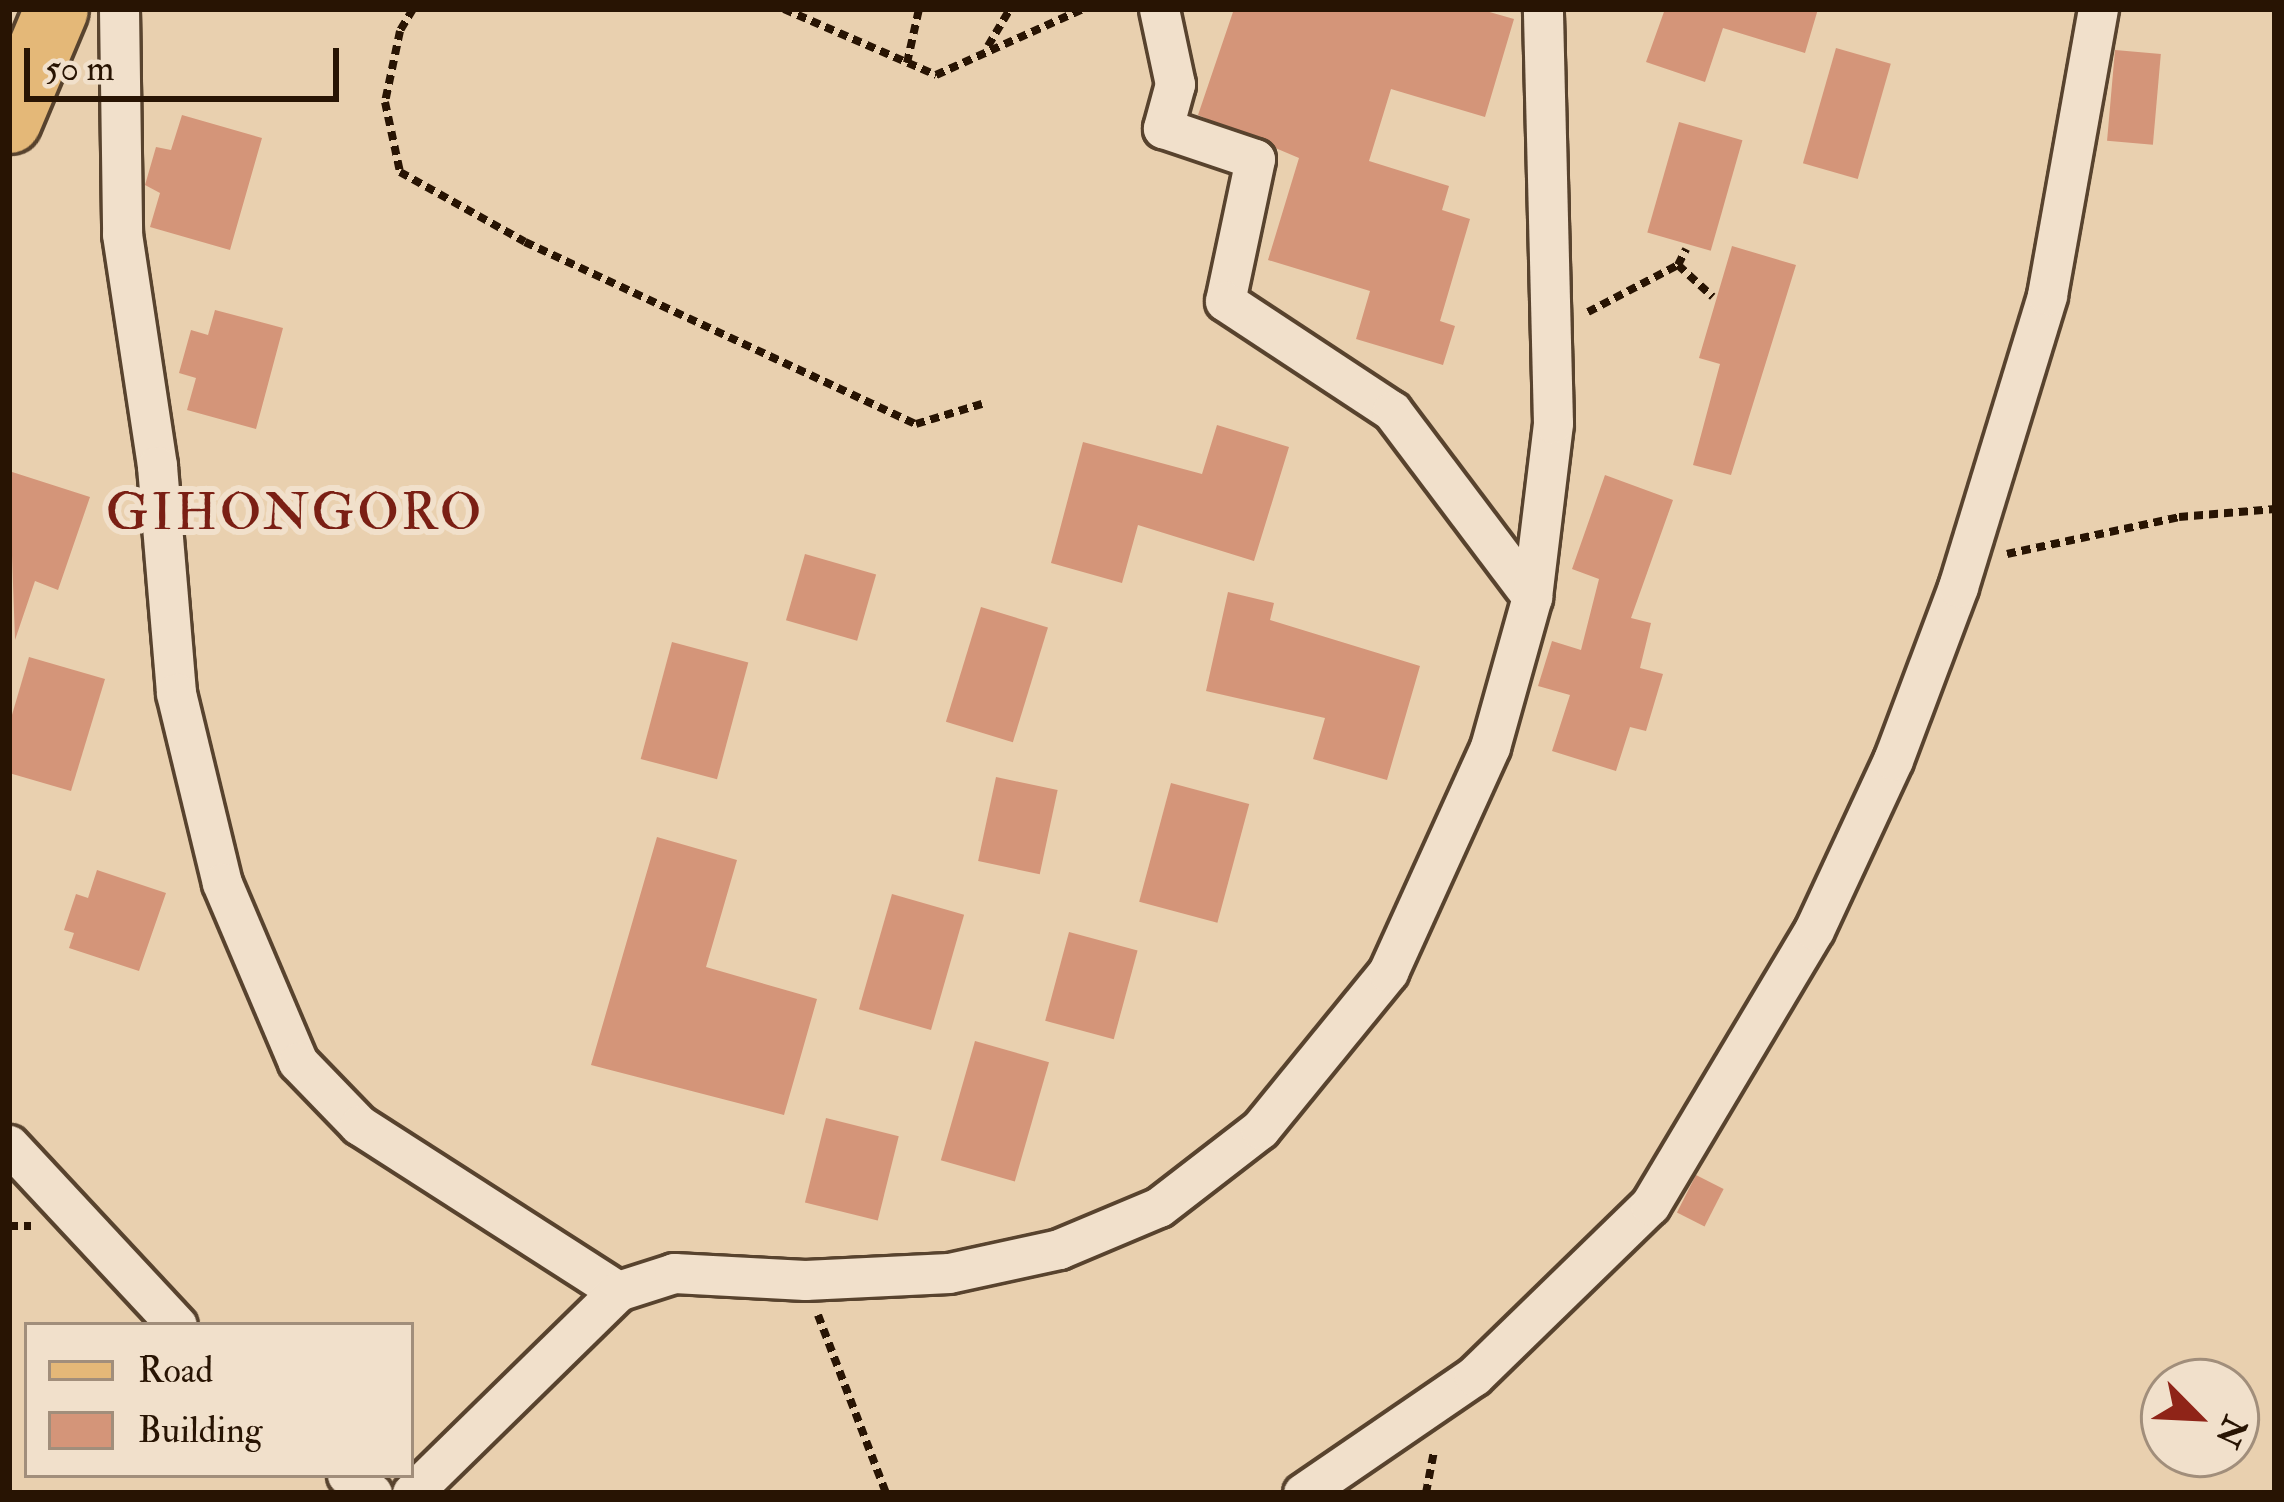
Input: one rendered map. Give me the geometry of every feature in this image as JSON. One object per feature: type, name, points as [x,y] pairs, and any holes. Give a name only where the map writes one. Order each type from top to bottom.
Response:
[{"type":"main road","points":[[16,84],[56,9]]},
{"type":"street","points":[[118,9],[122,234],[157,466],[176,693],[231,905],[298,1062],[359,1125],[618,1291]]},
{"type":"street","points":[[1159,9],[1175,84],[1163,128],[1256,159],[1225,301],[1392,411],[1532,597]]},
{"type":"street","points":[[412,1493],[618,1291],[674,1273],[805,1280],[950,1273],[1059,1249],[1159,1207],[1260,1129],[1388,972],[1490,747],[1532,597],[1552,423],[1543,9]]},
{"type":"street","points":[[1303,1493],[1474,1376],[1650,1204],[1814,930],[1893,760],[1965,563],[2047,295],[2098,9]]},
{"type":"street","points":[[9,1145],[174,1322]]},
{"type":"path","points":[[413,9],[400,31],[385,102],[400,172],[525,242],[916,424],[982,404]]},
{"type":"path","points":[[784,9],[936,75],[987,47],[1083,9]]},
{"type":"path","points":[[907,63],[919,9]]},
{"type":"path","points":[[987,47],[1010,9]]},
{"type":"path","points":[[1549,341],[1564,325],[1678,266],[1686,249]]},
{"type":"path","points":[[1678,266],[1699,293],[1713,297]]},
{"type":"path","points":[[1965,563],[2179,517],[2275,509]]},
{"type":"path","points":[[805,1280],[886,1493]]},
{"type":"building","points":[[1234,9],[1479,9],[1514,19],[1485,117],[1391,89],[1369,161],[1449,186],[1442,210],[1470,219],[1440,321],[1455,326],[1443,365],[1356,339],[1370,291],[1268,260],[1299,158],[1198,115]]},
{"type":"building","points":[[1665,9],[1818,9],[1805,53],[1723,28],[1705,82],[1646,62]]},
{"type":"building","points":[[1836,48],[1891,64],[1858,179],[1803,163]]},
{"type":"building","points":[[2115,50],[2161,54],[2153,145],[2107,141]]},
{"type":"building","points":[[182,115],[262,138],[230,250],[150,227],[160,193],[145,185],[156,147],[171,150]]},
{"type":"building","points":[[1679,122],[1742,140],[1711,251],[1647,233]]},
{"type":"building","points":[[1732,246],[1796,265],[1731,475],[1693,465],[1720,364],[1699,358]]},
{"type":"building","points":[[215,310],[283,328],[256,429],[187,410],[196,378],[179,373],[191,330],[208,335]]},
{"type":"building","points":[[1217,425],[1289,447],[1254,561],[1138,525],[1122,583],[1051,563],[1083,442],[1202,474]]},
{"type":"building","points":[[9,471],[90,497],[58,590],[35,581],[15,640]]},
{"type":"building","points":[[1605,475],[1673,500],[1631,618],[1651,623],[1640,668],[1663,674],[1646,731],[1630,727],[1616,771],[1552,751],[1570,695],[1538,686],[1552,641],[1581,650],[1599,579],[1572,569]]},
{"type":"building","points":[[805,554],[876,574],[857,641],[786,620]]},
{"type":"building","points":[[1228,592],[1274,603],[1270,620],[1420,666],[1387,780],[1313,759],[1325,718],[1206,691]]},
{"type":"building","points":[[981,607],[1048,627],[1013,742],[946,722]]},
{"type":"building","points":[[672,642],[748,662],[717,779],[641,759]]},
{"type":"building","points":[[29,657],[105,679],[71,791],[9,773],[9,725]]},
{"type":"building","points":[[996,777],[1058,790],[1040,874],[978,861]]},
{"type":"building","points":[[1171,783],[1249,804],[1217,923],[1139,902]]},
{"type":"building","points":[[657,837],[737,860],[706,967],[817,999],[784,1115],[591,1065]]},
{"type":"building","points":[[97,870],[166,893],[139,971],[69,948],[74,933],[64,930],[76,894],[88,898]]},
{"type":"building","points":[[892,894],[964,915],[931,1030],[859,1009]]},
{"type":"building","points":[[1069,932],[1138,950],[1114,1039],[1045,1021]]},
{"type":"building","points":[[975,1041],[1049,1062],[1015,1181],[941,1160]]},
{"type":"building","points":[[826,1118],[899,1136],[878,1221],[805,1202]]},
{"type":"building","points":[[1696,1175],[1724,1189],[1705,1226],[1677,1212]]},
{"type":"district","name":"GIHONGORO","points":[[295,513]]}]
